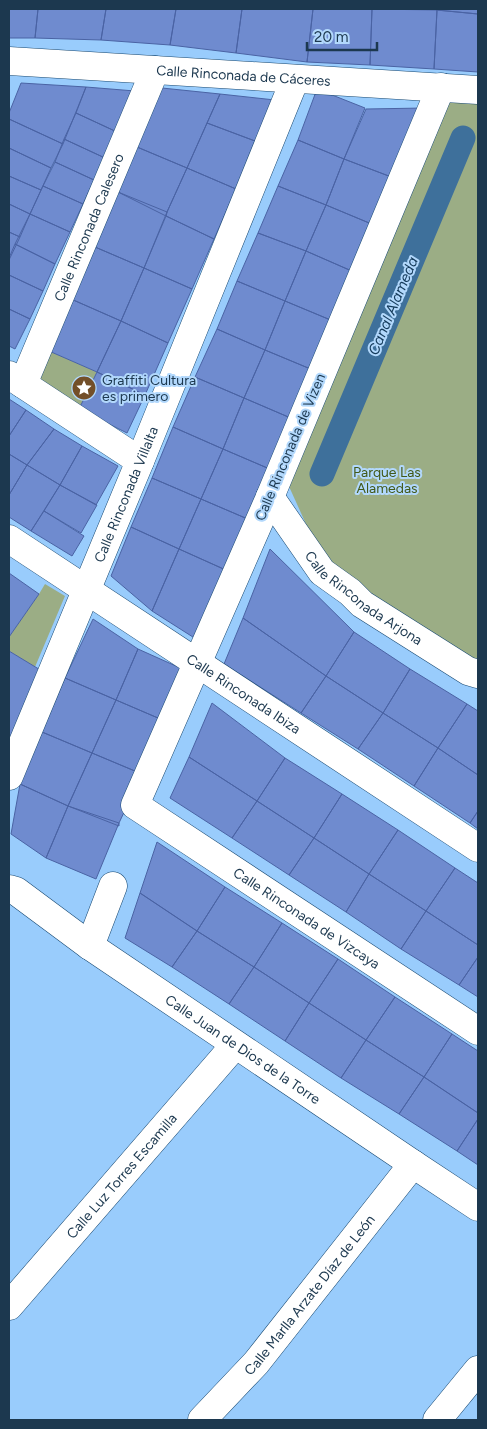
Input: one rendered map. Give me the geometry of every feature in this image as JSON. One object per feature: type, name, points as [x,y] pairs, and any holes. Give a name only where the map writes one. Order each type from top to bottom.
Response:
[{"type":"street","name":"Calle Rinconada de Cáceres","points":[[10,64],[155,70],[478,90]]},
{"type":"street","name":"Calle Rinconada Calesero","points":[[16,379],[155,70]]},
{"type":"street","name":"Calle Rinconada Villalta","points":[[10,771],[140,462],[295,79]]},
{"type":"street","name":"Calle Rinconada de Vizen","points":[[135,805],[270,497],[441,87]]},
{"type":"street","points":[[16,379],[140,462]]},
{"type":"street","name":"Calle Rinconada Arjona","points":[[270,497],[322,572],[350,592],[362,604],[468,671],[478,674]]},
{"type":"street","name":"Calle Rinconada Ibiza","points":[[9,539],[478,848]]},
{"type":"street","name":"Calle Rinconada de Vizcaya","points":[[135,805],[478,1031]]},
{"type":"street","points":[[90,946],[113,886]]},
{"type":"street","name":"Calle Juan de Dios de la Torre","points":[[9,889],[16,891],[90,946],[478,1207]]},
{"type":"street","name":"Calle Luz Torres Escamilla","points":[[9,1306],[235,1044]]},
{"type":"street","name":"Calle Marlla Arzate Díaz de León","points":[[202,1420],[256,1364],[412,1164]]},
{"type":"street","points":[[437,1420],[478,1370]]},
{"type":"green space","name":"Parque Las Alamedas","points":[[449,98],[478,99],[478,673],[366,604],[315,544],[287,482]]},
{"type":"green space","points":[[49,351],[97,372],[79,409],[36,377]]},
{"type":"green space","points":[[45,584],[65,596],[35,667],[9,651],[9,637]]},
{"type":"building","points":[[9,9],[38,9],[35,38],[9,38]]},
{"type":"building","points":[[38,9],[106,9],[101,40],[35,38]]},
{"type":"building","points":[[106,9],[176,9],[170,45],[101,40]]},
{"type":"building","points":[[176,9],[242,9],[236,53],[170,45]]},
{"type":"building","points":[[242,9],[313,9],[307,62],[236,53]]},
{"type":"building","points":[[313,9],[372,9],[370,65],[307,62]]},
{"type":"building","points":[[372,9],[437,10],[434,69],[370,65]]},
{"type":"building","points":[[478,9],[478,14],[436,10]]},
{"type":"building","points":[[437,10],[478,14],[478,72],[434,69]]},
{"type":"building","points":[[21,83],[86,87],[63,144],[9,119],[9,113]]},
{"type":"building","points":[[86,87],[135,91],[117,132],[76,113]]},
{"type":"building","points":[[162,88],[220,94],[187,168],[137,147]]},
{"type":"building","points":[[317,89],[365,108],[344,159],[298,140]]},
{"type":"building","points":[[220,94],[275,100],[255,141],[207,123]]},
{"type":"building","points":[[424,108],[394,178],[344,159],[366,109]]},
{"type":"building","points":[[76,113],[117,132],[105,158],[64,139]]},
{"type":"building","points":[[9,119],[63,144],[51,168],[9,148]]},
{"type":"building","points":[[207,123],[255,141],[236,189],[187,168]]},
{"type":"building","points":[[64,139],[105,158],[94,180],[55,162]]},
{"type":"building","points":[[298,140],[344,159],[326,205],[278,186]]},
{"type":"building","points":[[137,147],[187,168],[166,216],[118,192]]},
{"type":"building","points":[[9,148],[51,168],[41,190],[9,176]]},
{"type":"building","points":[[344,159],[394,178],[374,225],[326,205]]},
{"type":"building","points":[[55,162],[94,180],[83,204],[43,186]]},
{"type":"building","points":[[187,168],[236,189],[214,239],[166,216]]},
{"type":"building","points":[[9,176],[41,190],[30,214],[9,204]]},
{"type":"building","points":[[43,186],[83,204],[70,232],[30,214]]},
{"type":"building","points":[[278,186],[326,205],[306,251],[258,233]]},
{"type":"building","points":[[118,192],[167,212],[144,268],[95,247]]},
{"type":"building","points":[[9,204],[30,214],[20,237],[9,232]]},
{"type":"building","points":[[326,205],[374,225],[354,272],[306,251]]},
{"type":"building","points":[[30,214],[70,232],[55,264],[15,244]]},
{"type":"building","points":[[166,216],[214,239],[192,289],[144,268]]},
{"type":"building","points":[[9,232],[20,237],[9,260]]},
{"type":"building","points":[[258,233],[306,251],[285,301],[237,281]]},
{"type":"building","points":[[15,244],[55,264],[43,291],[9,275],[9,258]]},
{"type":"building","points":[[95,247],[144,268],[121,321],[71,299]]},
{"type":"building","points":[[306,251],[354,272],[333,321],[285,301]]},
{"type":"building","points":[[144,268],[192,289],[168,343],[121,321]]},
{"type":"building","points":[[9,275],[43,291],[30,319],[9,309]]},
{"type":"building","points":[[237,281],[285,301],[265,350],[217,329]]},
{"type":"building","points":[[71,299],[121,321],[97,372],[49,351]]},
{"type":"building","points":[[285,301],[333,321],[313,370],[265,350]]},
{"type":"building","points":[[9,309],[30,319],[15,349],[9,346]]},
{"type":"building","points":[[121,321],[168,343],[145,395],[97,372]]},
{"type":"building","points":[[217,329],[265,350],[244,398],[195,377]]},
{"type":"building","points":[[265,350],[313,370],[293,419],[244,398]]},
{"type":"building","points":[[97,372],[145,395],[127,433],[79,409]]},
{"type":"building","points":[[195,377],[244,398],[223,449],[173,427]]},
{"type":"building","points":[[244,398],[293,419],[272,470],[223,449]]},
{"type":"building","points":[[9,399],[26,410],[9,436]]},
{"type":"building","points":[[26,410],[54,429],[27,465],[9,454],[9,436]]},
{"type":"building","points":[[173,427],[223,449],[201,499],[152,478]]},
{"type":"building","points":[[54,429],[82,446],[60,485],[27,465]]},
{"type":"building","points":[[82,446],[118,466],[96,505],[60,485]]},
{"type":"building","points":[[223,449],[272,470],[250,520],[201,499]]},
{"type":"building","points":[[9,454],[27,465],[9,495]]},
{"type":"building","points":[[27,465],[60,485],[31,531],[9,517],[9,495]]},
{"type":"building","points":[[152,478],[201,499],[179,549],[131,527]]},
{"type":"building","points":[[60,485],[97,505],[81,533],[44,511]]},
{"type":"building","points":[[201,499],[250,520],[228,571],[179,549]]},
{"type":"building","points":[[44,511],[84,536],[72,556],[31,531]]},
{"type":"building","points":[[131,527],[179,549],[152,611],[111,576]]},
{"type":"building","points":[[179,549],[228,571],[196,639],[152,611]]},
{"type":"building","points":[[270,549],[354,632],[326,676],[243,618]]},
{"type":"building","points":[[9,573],[39,594],[9,637]]},
{"type":"building","points":[[243,618],[326,676],[301,713],[224,664]]},
{"type":"building","points":[[93,619],[138,649],[116,700],[65,678]]},
{"type":"building","points":[[354,632],[410,669],[383,713],[326,676]]},
{"type":"building","points":[[138,649],[187,671],[165,721],[116,700]]},
{"type":"building","points":[[9,651],[42,671],[9,748]]},
{"type":"building","points":[[410,669],[467,704],[438,748],[383,713]]},
{"type":"building","points":[[326,676],[383,713],[358,749],[301,713]]},
{"type":"building","points":[[65,678],[116,700],[92,753],[42,732]]},
{"type":"building","points":[[116,700],[165,721],[142,774],[92,753]]},
{"type":"building","points":[[212,703],[285,758],[257,801],[189,757]]},
{"type":"building","points":[[467,704],[478,711],[478,775],[438,748]]},
{"type":"building","points":[[383,713],[438,748],[414,786],[358,749]]},
{"type":"building","points":[[42,732],[92,753],[68,806],[20,784]]},
{"type":"building","points":[[438,748],[478,775],[478,811],[470,823],[414,786]]},
{"type":"building","points":[[92,753],[142,774],[119,826],[68,806]]},
{"type":"building","points":[[189,757],[257,801],[232,838],[170,798]]},
{"type":"building","points":[[285,758],[342,794],[314,838],[257,801]]},
{"type":"building","points":[[20,784],[68,806],[46,858],[11,834]]},
{"type":"building","points":[[342,794],[398,830],[369,874],[314,838]]},
{"type":"building","points":[[257,801],[314,838],[289,875],[232,838]]},
{"type":"building","points":[[68,806],[119,823],[96,879],[46,858]]},
{"type":"building","points":[[478,811],[478,829],[470,823]]},
{"type":"building","points":[[398,830],[455,868],[426,911],[369,874]]},
{"type":"building","points":[[314,838],[369,874],[346,912],[289,875]]},
{"type":"building","points":[[157,842],[225,887],[197,931],[140,893]]},
{"type":"building","points":[[455,868],[478,883],[478,945],[426,911]]},
{"type":"building","points":[[369,874],[426,911],[401,949],[346,912]]},
{"type":"building","points":[[225,887],[282,923],[254,967],[197,931]]},
{"type":"building","points":[[140,893],[197,931],[172,967],[125,938]]},
{"type":"building","points":[[426,911],[478,945],[478,957],[459,985],[401,949]]},
{"type":"building","points":[[282,923],[338,959],[309,1003],[254,967]]},
{"type":"building","points":[[197,931],[254,967],[229,1004],[172,967]]},
{"type":"building","points":[[478,957],[478,997],[459,985]]},
{"type":"building","points":[[338,959],[395,997],[366,1040],[309,1003]]},
{"type":"building","points":[[254,967],[309,1003],[285,1041],[229,1004]]},
{"type":"building","points":[[395,997],[452,1034],[424,1077],[366,1040]]},
{"type":"building","points":[[309,1003],[366,1040],[341,1078],[285,1041]]},
{"type":"building","points":[[452,1034],[478,1051],[478,1113],[424,1077]]},
{"type":"building","points":[[366,1040],[424,1077],[399,1114],[341,1078]]},
{"type":"building","points":[[424,1077],[478,1113],[478,1119],[457,1151],[399,1114]]},
{"type":"building","points":[[478,1119],[478,1165],[457,1151]]},
{"type":"waterway","name":"Canal Alameda","points":[[322,474],[463,138]]},
{"type":"place","name":"Graffiti Cultura es primero","points":[[84,388]]}]
